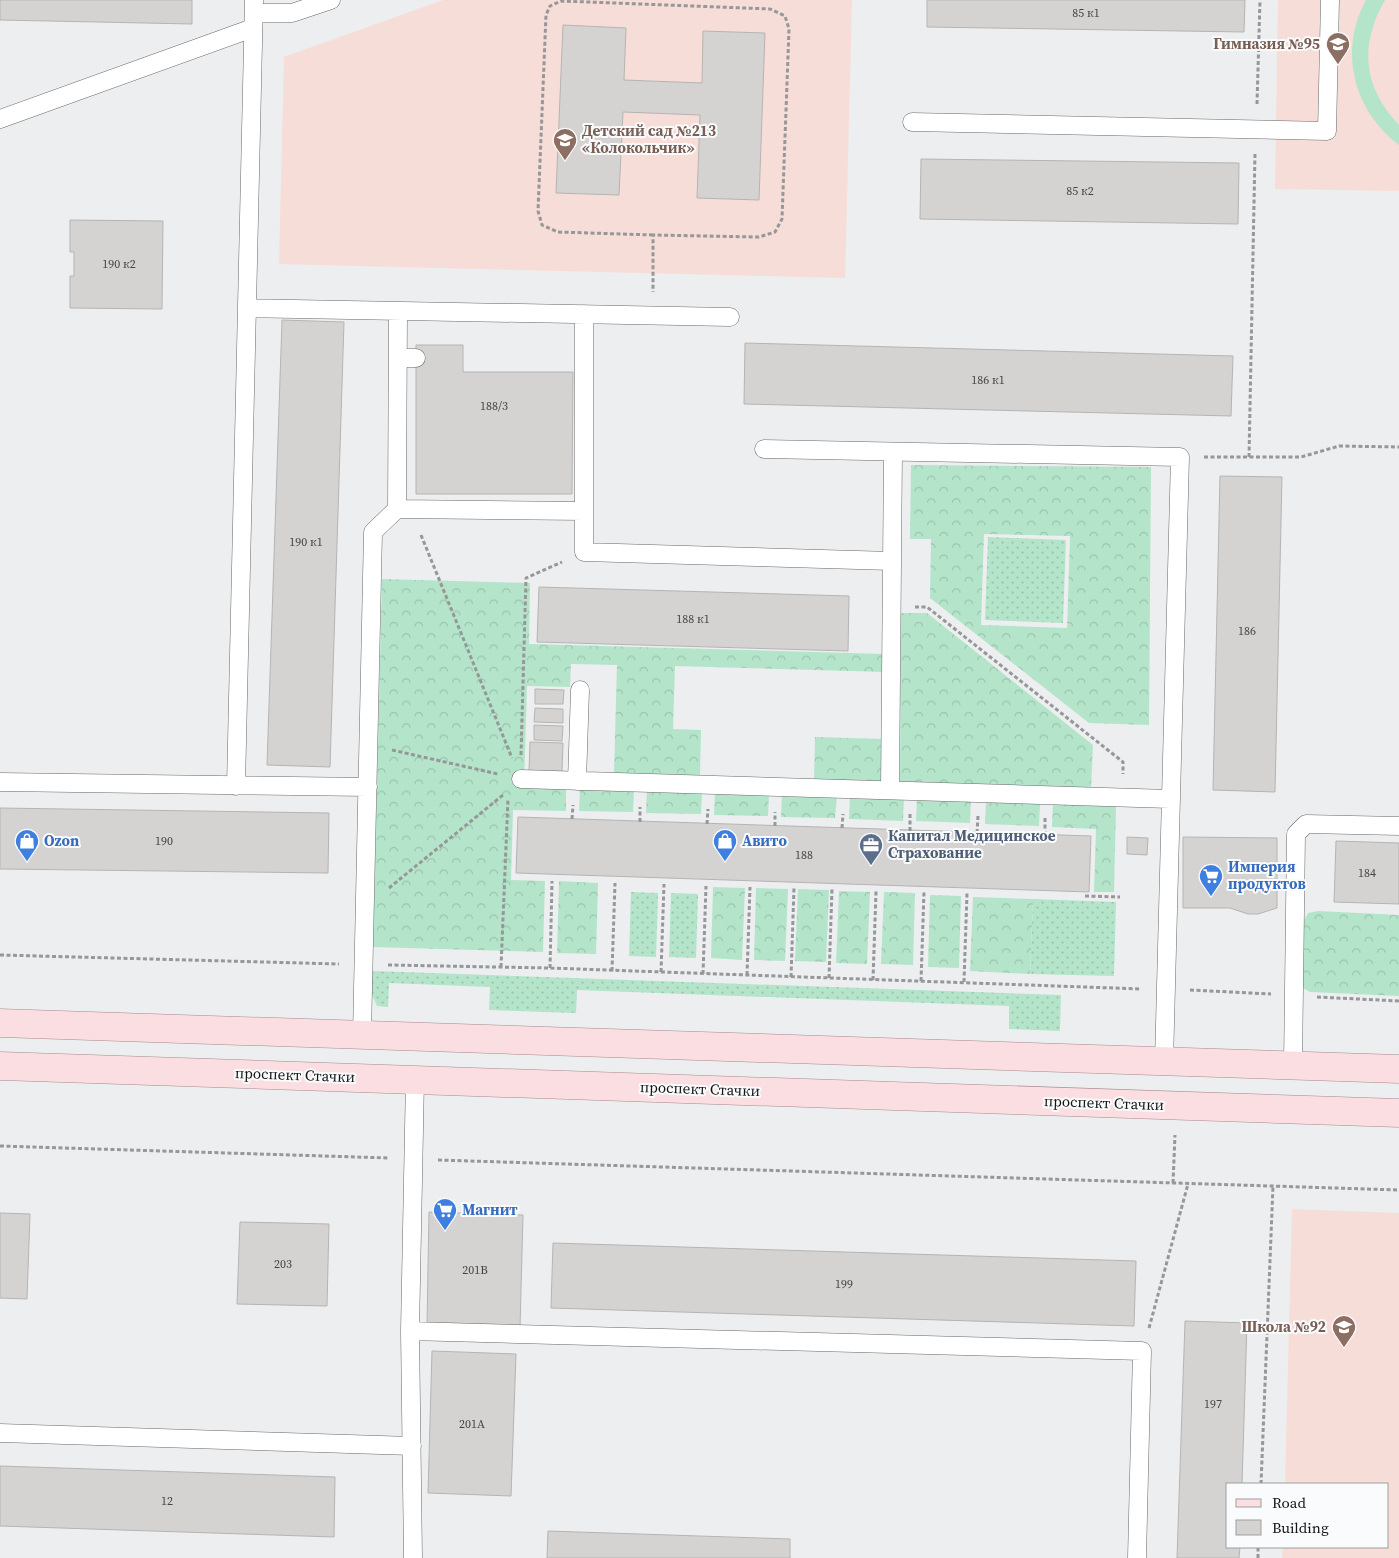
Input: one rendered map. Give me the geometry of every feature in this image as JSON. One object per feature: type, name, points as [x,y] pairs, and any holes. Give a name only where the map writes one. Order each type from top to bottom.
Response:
[{"type":"main road","points":[[0,1024],[1399,1069]]},
{"type":"main road","name":"проспект Стачки","points":[[0,1066],[1399,1113]]},
{"type":"main road","points":[[1344,1111],[1345,1067]]},
{"type":"lane","points":[[0,118],[254,13],[292,13],[331,0]]},
{"type":"lane","points":[[912,122],[1327,131],[1330,0]]},
{"type":"lane","points":[[236,786],[254,13]]},
{"type":"lane","points":[[247,308],[730,316]]},
{"type":"lane","points":[[398,311],[404,510]]},
{"type":"lane","points":[[584,314],[584,552],[892,561]]},
{"type":"lane","points":[[398,358],[416,358]]},
{"type":"lane","points":[[764,449],[1180,457],[1164,1062]]},
{"type":"lane","points":[[890,790],[893,452]]},
{"type":"lane","points":[[362,1035],[363,909],[374,532],[404,510],[584,510]]},
{"type":"lane","points":[[577,781],[580,690]]},
{"type":"lane","points":[[520,779],[1170,799]]},
{"type":"lane","points":[[0,782],[368,788]]},
{"type":"lane","points":[[1293,1065],[1296,834],[1306,824],[1399,826]]},
{"type":"lane","points":[[413,1558],[410,1331],[415,1159],[415,1079]]},
{"type":"lane","points":[[410,1331],[1142,1352],[1137,1558]]},
{"type":"lane","points":[[0,1433],[412,1446]]},
{"type":"path","points":[[1249,457],[1260,0]]},
{"type":"path","points":[[562,1],[770,9],[784,16],[789,29],[782,219],[776,232],[759,237],[653,235],[558,232],[542,225],[538,211],[546,15],[550,6],[562,1]]},
{"type":"path","points":[[653,235],[653,315]]},
{"type":"path","points":[[1180,457],[1301,457],[1339,446],[1399,446]]},
{"type":"path","points":[[404,510],[520,779]]},
{"type":"path","points":[[520,779],[526,578],[584,552]]},
{"type":"path","points":[[892,607],[927,607],[1123,762],[1124,798]]},
{"type":"path","points":[[369,745],[520,779]]},
{"type":"path","points":[[363,909],[509,790],[501,967]]},
{"type":"path","points":[[550,968],[552,881]]},
{"type":"path","points":[[612,971],[615,883]]},
{"type":"path","points":[[661,972],[664,884]]},
{"type":"path","points":[[703,974],[706,886]]},
{"type":"path","points":[[747,975],[750,887]]},
{"type":"path","points":[[791,977],[794,888]]},
{"type":"path","points":[[829,978],[832,889]]},
{"type":"path","points":[[873,980],[876,891]]},
{"type":"path","points":[[921,981],[924,892]]},
{"type":"path","points":[[964,982],[967,893]]},
{"type":"path","points":[[1085,896],[1120,897]]},
{"type":"path","points":[[0,955],[550,968],[1166,989],[1399,1001]]},
{"type":"path","points":[[0,1146],[1399,1190]]},
{"type":"path","points":[[1142,1352],[1188,1184]]},
{"type":"path","points":[[1261,1483],[1273,1186]]},
{"type":"shaded area","name":"Детский сад №213 «Колокольчик»","points":[[443,0],[852,0],[845,278],[279,264],[284,57]]},
{"type":"shaded area","name":"Гимназия №95","points":[[1278,0],[1399,0],[1399,191],[1275,189]]},
{"type":"shaded area","name":"Школа №92","points":[[1292,1209],[1399,1213],[1399,1558],[1282,1558],[1283,1548],[1389,1548],[1389,1483],[1285,1483]]},
{"type":"green space","points":[[1366,0],[1385,0],[1371,33],[1369,65],[1372,81],[1378,96],[1387,111],[1399,125],[1399,145],[1371,115],[1361,98],[1355,79],[1352,59],[1353,39],[1358,19]]},
{"type":"green space","points":[[911,465],[1151,467],[1149,725],[1089,723],[930,598],[931,539],[910,539]],"holes":[[[984,534],[1070,536],[1067,628],[981,625]]]},
{"type":"green space","points":[[988,537],[1066,540],[1063,623],[985,620]]},
{"type":"green space","points":[[382,579],[530,583],[529,644],[885,654],[885,672],[675,666],[673,729],[701,730],[700,777],[614,774],[617,665],[571,664],[570,687],[527,686],[524,786],[566,787],[566,811],[513,810],[511,880],[545,881],[543,952],[373,947]]},
{"type":"green space","points":[[901,613],[927,613],[1093,745],[1091,789],[900,783]]},
{"type":"green space","points":[[815,737],[883,739],[881,782],[814,780]]},
{"type":"green space","points":[[580,787],[634,789],[633,812],[579,811]]},
{"type":"green space","points":[[647,789],[702,792],[701,814],[646,813]]},
{"type":"green space","points":[[715,792],[769,794],[768,816],[714,815]]},
{"type":"green space","points":[[782,794],[837,796],[835,818],[781,817]]},
{"type":"green space","points":[[850,796],[904,798],[903,821],[849,819]]},
{"type":"green space","points":[[917,798],[971,800],[970,823],[916,821]]},
{"type":"green space","points":[[986,801],[1040,803],[1039,826],[985,824]]},
{"type":"green space","points":[[1053,803],[1116,806],[1114,892],[1094,892],[1096,829],[1052,827]]},
{"type":"green space","points":[[559,881],[598,883],[596,954],[557,953]]},
{"type":"green space","points":[[713,887],[745,888],[742,960],[711,958]]},
{"type":"green space","points":[[756,888],[788,889],[785,961],[754,960]]},
{"type":"green space","points":[[798,889],[829,890],[826,962],[795,961]]},
{"type":"green space","points":[[839,891],[870,892],[867,964],[836,963]]},
{"type":"green space","points":[[631,892],[658,893],[656,957],[629,956]]},
{"type":"green space","points":[[884,892],[915,893],[913,965],[881,964]]},
{"type":"green space","points":[[671,893],[698,894],[696,958],[669,957]]},
{"type":"green space","points":[[930,895],[961,896],[959,968],[928,967]]},
{"type":"green space","points":[[973,897],[1033,899],[1030,974],[970,971]]},
{"type":"green space","points":[[1033,899],[1116,902],[1114,976],[1030,974]]},
{"type":"green space","points":[[1318,911],[1399,915],[1399,996],[1310,992],[1303,988],[1300,981],[1302,924],[1308,913]]},
{"type":"green space","points":[[372,971],[1061,995],[1060,1031],[1009,1029],[1009,1006],[577,990],[576,1013],[489,1010],[490,987],[389,983],[388,1007],[377,1006],[371,992]]},
{"type":"building","points":[[0,0],[192,0],[192,24],[0,20]]},
{"type":"building","points":[[927,0],[1245,0],[1244,32],[927,27]]},
{"type":"building","points":[[563,25],[626,28],[624,80],[702,83],[703,31],[765,33],[759,200],[697,198],[700,115],[623,112],[619,195],[556,193]]},
{"type":"building","points":[[921,159],[1239,163],[1238,224],[920,219]]},
{"type":"building","points":[[70,220],[163,221],[162,309],[70,308],[70,276],[74,276],[74,252],[70,252]]},
{"type":"building","points":[[282,320],[344,322],[330,767],[267,765]]},
{"type":"building","points":[[745,343],[1233,356],[1231,416],[744,404]]},
{"type":"building","points":[[416,345],[463,345],[463,372],[573,372],[572,494],[416,494]]},
{"type":"building","points":[[1220,476],[1282,477],[1275,792],[1213,790]]},
{"type":"building","points":[[539,587],[849,596],[848,651],[537,642]]},
{"type":"building","points":[[535,689],[564,690],[563,704],[535,704]]},
{"type":"building","points":[[535,708],[563,709],[563,723],[534,722]]},
{"type":"building","points":[[534,725],[563,726],[562,741],[534,740]]},
{"type":"building","points":[[530,742],[563,743],[562,772],[529,771]]},
{"type":"building","points":[[0,808],[329,813],[328,873],[0,869]]},
{"type":"building","points":[[518,817],[1091,836],[1089,892],[516,873]]},
{"type":"building","points":[[1127,837],[1148,838],[1147,855],[1127,854]]},
{"type":"building","points":[[1183,837],[1277,838],[1277,908],[1258,914],[1248,914],[1230,908],[1183,908]]},
{"type":"building","points":[[1336,841],[1399,843],[1399,904],[1334,902]]},
{"type":"building","points":[[429,1212],[523,1215],[520,1328],[427,1325]]},
{"type":"building","points":[[0,1213],[30,1214],[27,1299],[0,1298]]},
{"type":"building","points":[[240,1222],[329,1224],[327,1306],[237,1304]]},
{"type":"building","points":[[553,1243],[1136,1261],[1134,1326],[551,1308]]},
{"type":"building","points":[[1185,1321],[1247,1323],[1242,1483],[1226,1483],[1226,1548],[1240,1548],[1239,1558],[1177,1558]]},
{"type":"building","points":[[432,1351],[516,1354],[511,1496],[428,1493]]},
{"type":"building","points":[[0,1466],[335,1477],[334,1537],[0,1526]]},
{"type":"building","points":[[548,1531],[790,1539],[790,1558],[547,1558]]},
{"type":"place","name":"Гимназия №95","points":[[1338,65]]},
{"type":"place","name":"Детский сад №213 «Колокольчик»","points":[[565,161]]},
{"type":"place","name":"Ozon","points":[[27,862]]},
{"type":"place","name":"Авито","points":[[725,862]]},
{"type":"place","name":"Капитал Медицинское Страхование","points":[[871,866]]},
{"type":"place","name":"Империя продуктов","points":[[1211,897]]},
{"type":"place","name":"Магнит","points":[[445,1231]]},
{"type":"place","name":"Школа №92","points":[[1344,1348]]}]
